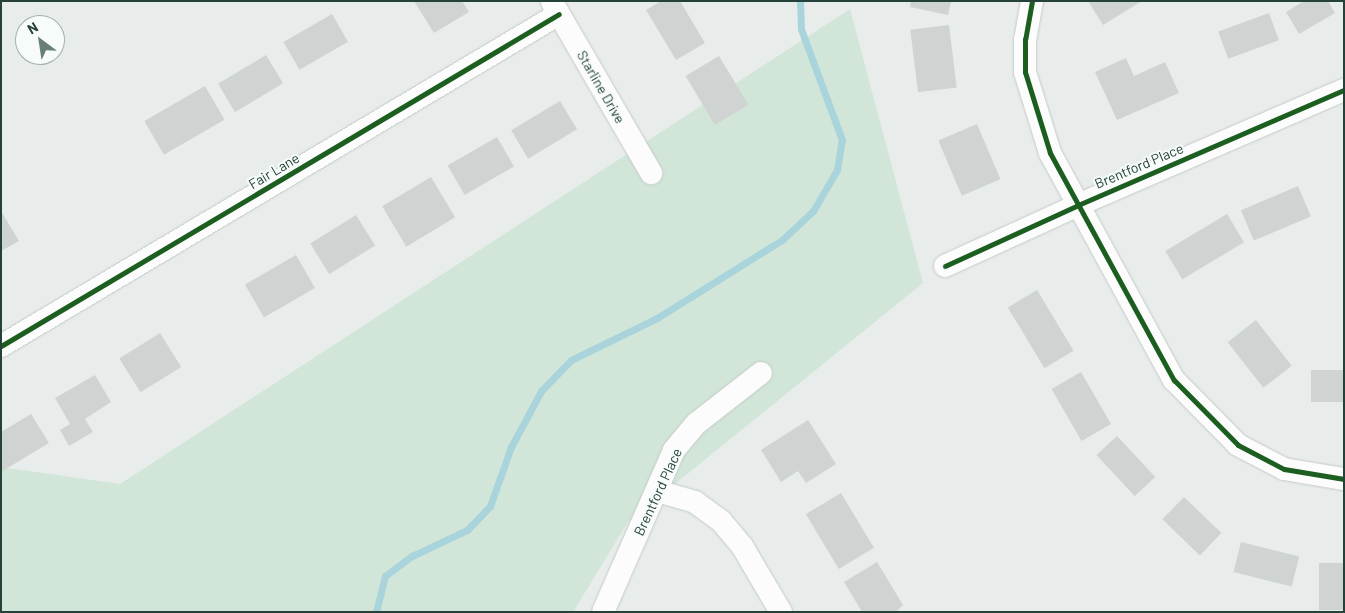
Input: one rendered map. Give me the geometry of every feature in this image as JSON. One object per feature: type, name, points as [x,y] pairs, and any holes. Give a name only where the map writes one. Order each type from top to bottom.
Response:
[{"type":"street","points":[[1032,1],[1026,39],[1025,72],[1050,153],[1174,380],[1238,446],[1284,470],[1344,479]]},
{"type":"street","name":"Starline Drive","points":[[555,8],[651,173]]},
{"type":"street","name":"Fair Lane","points":[[1,346],[555,8]]},
{"type":"street","name":"Brentford Place","points":[[945,266],[1078,205],[1344,90]]},
{"type":"street","name":"Brentford Place","points":[[603,612],[674,450],[697,423],[761,373]]},
{"type":"street","points":[[657,491],[696,502],[721,521],[742,546],[781,612]]},
{"type":"green space","points":[[850,9],[923,283],[628,522],[573,612],[1,612],[1,467],[120,484]]},
{"type":"building","points":[[414,1],[462,1],[469,12],[434,33]]},
{"type":"building","points":[[661,1],[680,1],[705,43],[676,60],[646,10]]},
{"type":"building","points":[[911,1],[951,1],[948,15],[910,7]]},
{"type":"building","points":[[1088,1],[1142,1],[1103,25]]},
{"type":"building","points":[[1304,1],[1328,1],[1335,13],[1299,34],[1286,12]]},
{"type":"building","points":[[1269,13],[1279,40],[1228,59],[1218,31]]},
{"type":"building","points":[[332,14],[348,42],[300,70],[284,42]]},
{"type":"building","points":[[949,25],[957,88],[918,92],[910,30]]},
{"type":"building","points":[[266,55],[283,83],[235,112],[218,84]]},
{"type":"building","points":[[719,56],[748,105],[715,125],[686,76]]},
{"type":"building","points":[[1126,58],[1134,76],[1165,62],[1179,93],[1117,120],[1095,72]]},
{"type":"building","points":[[205,86],[224,120],[164,155],[144,121]]},
{"type":"building","points":[[560,101],[577,129],[528,159],[511,130]]},
{"type":"building","points":[[977,124],[1000,179],[962,196],[938,140]]},
{"type":"building","points":[[497,137],[514,166],[465,195],[448,166]]},
{"type":"building","points":[[431,177],[455,217],[406,247],[382,206]]},
{"type":"building","points":[[1298,186],[1311,216],[1254,241],[1241,210]]},
{"type":"building","points":[[1,211],[19,241],[1,251]]},
{"type":"building","points":[[1227,214],[1244,242],[1182,279],[1165,251]]},
{"type":"building","points":[[356,215],[375,246],[329,274],[310,244]]},
{"type":"building","points":[[296,255],[315,288],[264,317],[245,284]]},
{"type":"building","points":[[1037,290],[1074,351],[1044,368],[1008,308]]},
{"type":"building","points":[[1256,320],[1292,366],[1263,388],[1228,342]]},
{"type":"building","points":[[160,333],[181,367],[140,392],[119,358]]},
{"type":"building","points":[[1311,370],[1344,370],[1344,402],[1311,402]]},
{"type":"building","points":[[1081,372],[1111,424],[1082,441],[1052,389]]},
{"type":"building","points":[[95,375],[111,402],[85,419],[93,432],[69,446],[60,430],[70,424],[55,398]]},
{"type":"building","points":[[31,414],[49,443],[1,472],[1,432]]},
{"type":"building","points":[[808,420],[836,464],[806,483],[798,471],[781,482],[761,450]]},
{"type":"building","points":[[1117,436],[1155,477],[1135,496],[1097,455]]},
{"type":"building","points":[[841,493],[874,548],[839,569],[806,514]]},
{"type":"building","points":[[1184,497],[1221,533],[1200,555],[1162,519]]},
{"type":"building","points":[[1241,542],[1299,557],[1292,587],[1234,572]]},
{"type":"building","points":[[877,562],[903,605],[896,612],[862,612],[844,582]]},
{"type":"building","points":[[1319,563],[1344,563],[1344,610],[1319,610]]},
{"type":"waterway","points":[[376,612],[385,576],[412,556],[467,530],[490,506],[511,447],[541,391],[571,360],[657,318],[782,240],[813,211],[837,170],[842,140],[801,29],[800,1]]},
{"type":"cycle path","points":[[1032,1],[1025,39],[1025,72],[1050,153],[1174,380],[1238,445],[1284,469],[1344,479]]},
{"type":"cycle path","points":[[1,346],[559,14]]},
{"type":"cycle path","points":[[945,266],[1078,205],[1344,90]]}]
